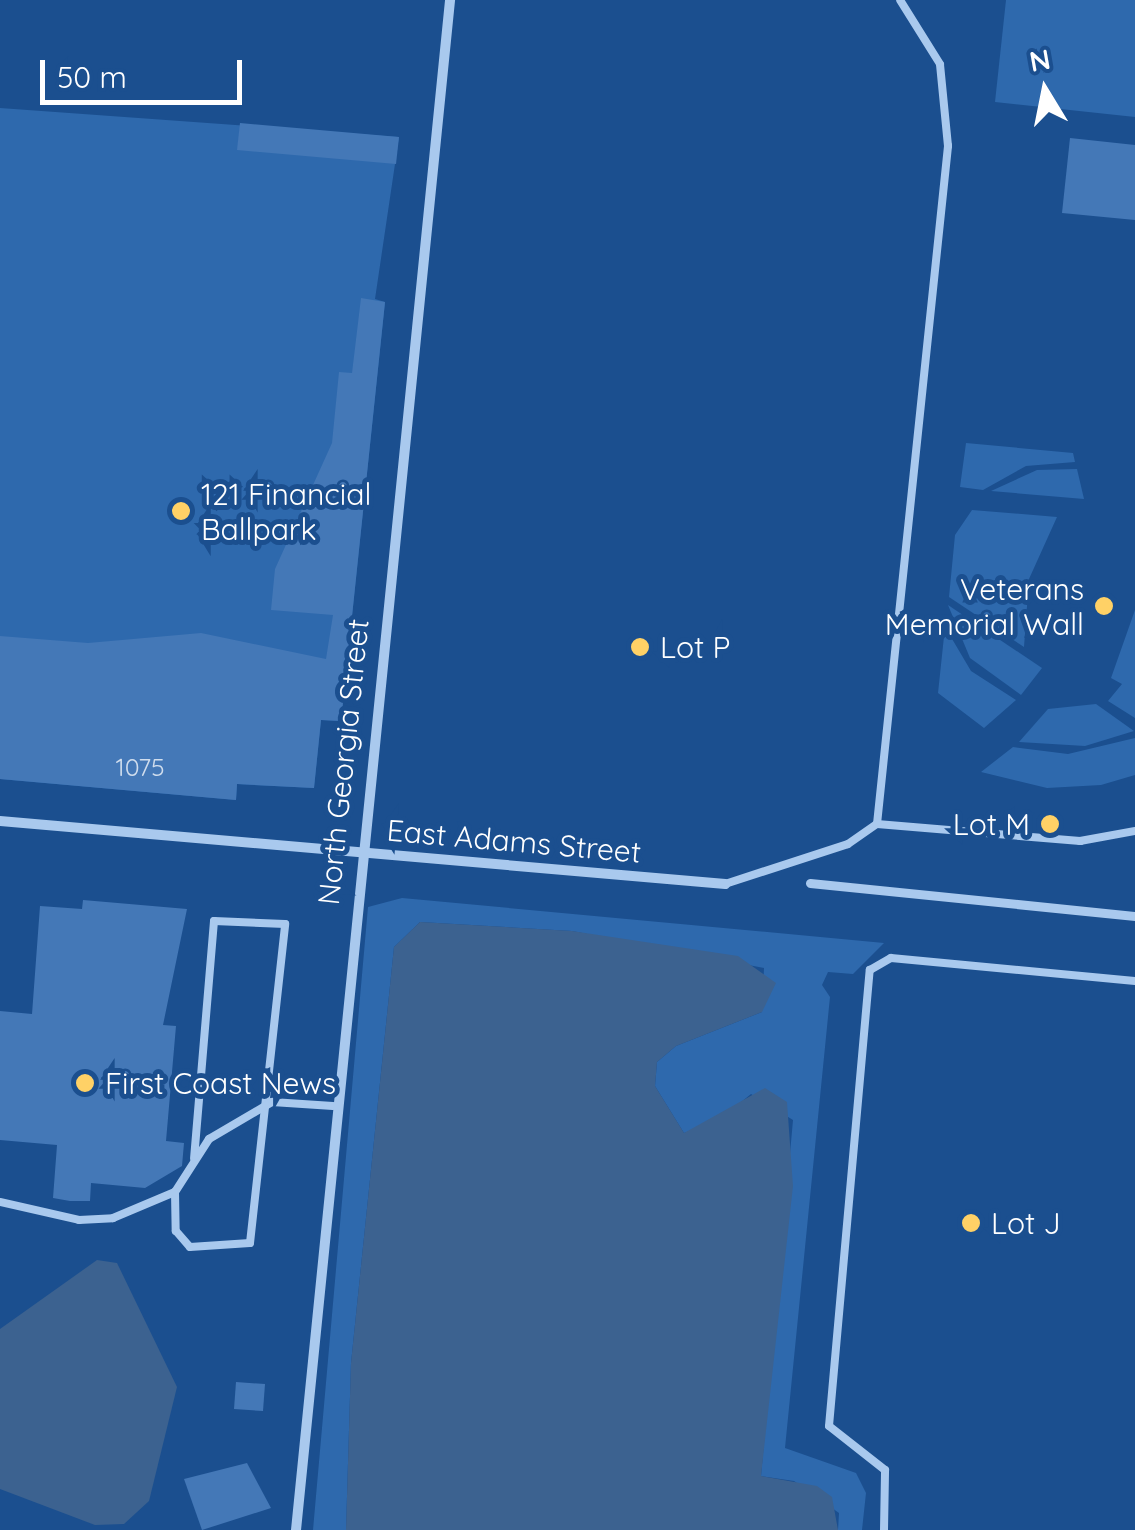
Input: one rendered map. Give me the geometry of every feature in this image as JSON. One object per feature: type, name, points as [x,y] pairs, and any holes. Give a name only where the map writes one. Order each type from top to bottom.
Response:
[{"type":"street","name":"North Georgia Street","points":[[296,1530],[358,852],[450,0]]},
{"type":"street","name":"East Adams Street","points":[[0,821],[725,884]]},
{"type":"street","points":[[810,883],[1135,916]]},
{"type":"lane","points":[[877,824],[948,146],[940,64],[900,0]]},
{"type":"lane","points":[[725,884],[848,844],[877,824],[1135,839]]},
{"type":"lane","points":[[1118,837],[1135,831]]},
{"type":"lane","points":[[194,1158],[222,919],[286,924],[272,1102],[250,1243],[190,1247],[176,1230],[175,1192],[209,1139],[272,1102],[333,1106]]},
{"type":"lane","points":[[884,1530],[885,1470],[830,1426],[870,970],[890,958],[1135,982]]},
{"type":"lane","points":[[0,1202],[79,1220],[114,1218],[175,1192]]},
{"type":"shaded area","points":[[1006,0],[1135,0],[1135,117],[995,102]]},
{"type":"shaded area","name":"121 Financial Ballpark","points":[[0,108],[399,137],[375,299],[385,302],[341,721],[321,720],[314,788],[237,784],[236,800],[0,779]]},
{"type":"shaded area","points":[[966,443],[1073,453],[1075,462],[1026,466],[983,490],[960,487]]},
{"type":"shaded area","points":[[1077,469],[1084,499],[991,491],[1037,470]]},
{"type":"shaded area","points":[[972,510],[1057,517],[1029,579],[1024,647],[949,597],[955,535]]},
{"type":"shaded area","points":[[948,605],[1042,668],[1021,695],[970,658]]},
{"type":"shaded area","points":[[1135,610],[1135,718],[1108,701],[1122,684],[1111,678]]},
{"type":"shaded area","points":[[945,627],[971,671],[1016,700],[984,728],[938,693]]},
{"type":"shaded area","points":[[1096,704],[1134,731],[1085,746],[1019,742],[1048,709]]},
{"type":"shaded area","points":[[1135,738],[1135,775],[1101,785],[1047,788],[981,772],[1013,747],[1068,754]]},
{"type":"shaded area","points":[[402,898],[884,943],[853,974],[828,972],[822,985],[830,997],[785,1448],[856,1473],[866,1493],[862,1530],[838,1530],[839,1513],[794,1481],[761,1476],[793,1120],[751,1094],[718,1121],[684,1133],[655,1086],[657,1062],[676,1046],[762,1012],[764,968],[572,931],[420,922],[394,947],[351,1363],[346,1530],[313,1530],[368,907]]},
{"type":"shaded area","points":[[420,922],[572,931],[738,956],[776,983],[762,1012],[676,1046],[657,1062],[655,1086],[684,1133],[765,1088],[787,1102],[793,1186],[761,1476],[817,1486],[832,1497],[838,1530],[346,1530],[351,1363],[394,947]]},
{"type":"shaded area","points":[[97,1260],[117,1263],[177,1387],[149,1501],[124,1524],[95,1525],[0,1489],[0,1329]]},
{"type":"building","points":[[240,123],[399,137],[396,164],[237,150]]},
{"type":"building","points":[[1070,138],[1135,145],[1135,220],[1062,213]]},
{"type":"building","points":[[361,298],[385,302],[341,721],[321,720],[314,788],[237,784],[236,800],[0,779],[0,636],[88,643],[201,633],[326,659],[333,615],[271,610],[275,569],[332,443],[339,372],[352,373]]},
{"type":"building","name":"First Coast News","points":[[83,900],[187,909],[163,1025],[176,1026],[166,1141],[184,1143],[182,1166],[145,1188],[91,1183],[90,1201],[70,1201],[53,1198],[57,1145],[0,1140],[0,1011],[32,1014],[40,906],[82,909]]},
{"type":"building","points":[[236,1382],[265,1384],[263,1411],[234,1409]]},
{"type":"building","points":[[247,1463],[271,1508],[202,1530],[184,1479]]},
{"type":"place","name":"121 Financial Ballpark","points":[[181,511]]},
{"type":"place","name":"Veterans Memorial Wall","points":[[1104,606]]},
{"type":"place","name":"Lot P","points":[[640,647]]},
{"type":"place","name":"Lot M","points":[[1050,824]]},
{"type":"place","name":"First Coast News","points":[[85,1083]]},
{"type":"place","name":"Lot J","points":[[971,1223]]}]
